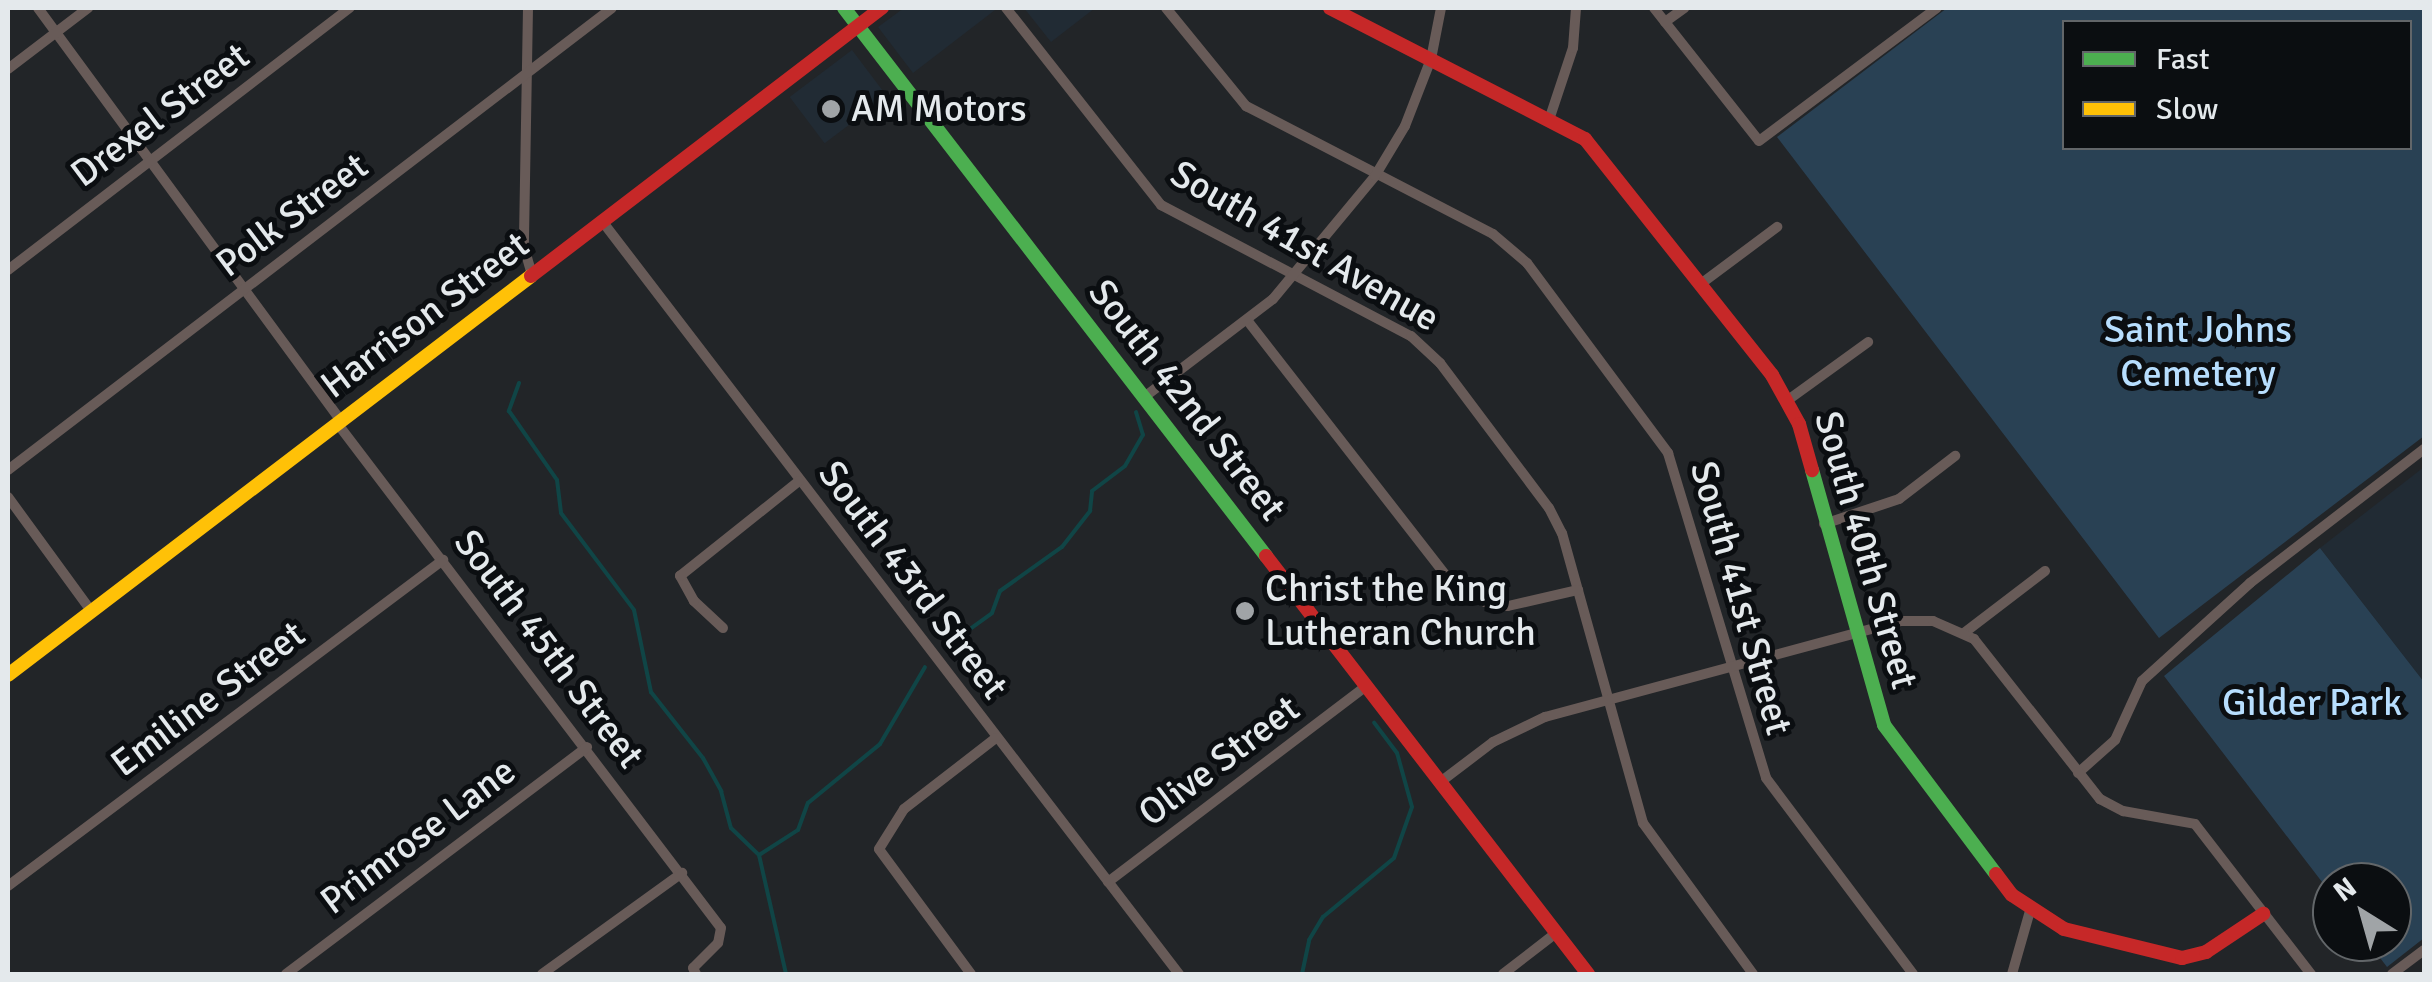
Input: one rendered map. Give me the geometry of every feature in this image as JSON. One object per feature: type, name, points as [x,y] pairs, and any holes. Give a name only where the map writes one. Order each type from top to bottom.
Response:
[{"type":"street","name":"South 45th Street","points":[[38,8],[246,288],[339,422],[710,912],[723,934],[693,968],[696,974]]},
{"type":"street","points":[[8,69],[88,8]]},
{"type":"street","name":"Drexel Street","points":[[8,270],[350,8]]},
{"type":"street","points":[[528,8],[524,248],[532,275]]},
{"type":"street","name":"Polk Street","points":[[8,470],[612,8]]},
{"type":"street","name":"South 42nd Street","points":[[844,8],[1588,974]]},
{"type":"street","name":"Harrison Street","points":[[8,675],[882,8]]},
{"type":"street","name":"South 41st Avenue","points":[[1006,8],[1161,206],[1411,336],[1440,362],[1549,508],[1578,590],[1642,822],[1753,974]]},
{"type":"street","name":"South 41st Street","points":[[1166,8],[1246,106],[1508,244],[1644,418],[1680,480],[1730,667],[1766,778],[1913,974]]},
{"type":"street","name":"South 40th Street","points":[[1330,8],[1600,150],[1788,400],[1853,635],[1884,725],[2030,911]]},
{"type":"street","points":[[1143,398],[1247,320],[1294,277],[1375,176],[1406,126],[1431,58],[1441,8]]},
{"type":"street","points":[[1548,120],[1572,48],[1576,8]]},
{"type":"street","points":[[1654,8],[1759,141],[1937,8]]},
{"type":"street","points":[[1665,22],[1684,8]]},
{"type":"street","name":"South 43rd Street","points":[[602,221],[1178,974]]},
{"type":"street","points":[[1702,283],[1777,227]]},
{"type":"street","points":[[1247,320],[1452,583],[1485,602],[1508,606],[1578,590]]},
{"type":"street","points":[[1788,400],[1868,342]]},
{"type":"street","points":[[2078,773],[2115,740],[2142,681],[2250,583],[2424,450]]},
{"type":"street","points":[[1824,524],[1898,499],[1955,456]]},
{"type":"street","points":[[723,628],[694,602],[680,576],[799,481]]},
{"type":"street","points":[[8,497],[91,611]]},
{"type":"street","name":"Emiline Street","points":[[8,886],[444,560]]},
{"type":"street","points":[[1964,633],[2044,571]]},
{"type":"street","points":[[1439,783],[1514,729],[1608,700],[1920,619],[1964,633],[2078,773],[2111,806],[2195,824],[2310,974]]},
{"type":"street","name":"Olive Street","points":[[1108,882],[1365,687]]},
{"type":"street","points":[[972,974],[884,862],[880,838],[904,809],[996,738]]},
{"type":"street","name":"Primrose Lane","points":[[286,974],[587,747]]},
{"type":"street","points":[[542,974],[682,873]]},
{"type":"street","points":[[2012,974],[2030,911],[2130,950],[2182,958],[2206,952],[2264,914]]},
{"type":"street","points":[[1503,974],[1556,933]]},
{"type":"street","points":[[2392,974],[2424,950]]},
{"type":"shaded area","points":[[904,8],[995,10],[913,73],[878,27]]},
{"type":"shaded area","points":[[1024,8],[1095,8],[1051,42]]},
{"type":"shaded area","points":[[852,50],[887,96],[825,143],[790,97]]},
{"type":"shaded area","points":[[2424,467],[2424,682],[2320,548]]},
{"type":"green space","name":"Saint Johns Cemetery","points":[[1947,8],[2424,8],[2424,436],[2159,638],[1777,137]]},
{"type":"green space","name":"Gilder Park","points":[[2320,548],[2424,682],[2424,938],[2412,947],[2412,862],[2312,862],[2312,869],[2164,676]]},
{"type":"waterway","points":[[519,383],[509,411],[557,480],[561,513],[634,610],[651,692],[703,758],[721,791],[731,828],[759,855],[786,974]]},
{"type":"waterway","points":[[952,642],[992,613],[1000,591],[1062,547],[1090,511],[1092,491],[1125,466],[1143,435],[1136,412]]},
{"type":"waterway","points":[[759,855],[798,830],[808,803],[880,744],[925,667]]},
{"type":"waterway","points":[[1302,974],[1309,940],[1323,917],[1394,858],[1412,807],[1397,753],[1374,723]]},
{"type":"traffic: fast","points":[[844,8],[1266,556]]},
{"type":"traffic: fast","points":[[1812,470],[1884,725],[1996,874]]},
{"type":"traffic: slow","points":[[8,675],[531,276]]},
{"type":"traffic: jam","points":[[531,276],[882,8]]},
{"type":"traffic: jam","points":[[1330,8],[1585,139],[1772,375],[1799,424],[1812,470]]},
{"type":"traffic: jam","points":[[1266,556],[1588,974]]},
{"type":"traffic: jam","points":[[1996,874],[2012,895],[2064,929],[2182,958],[2206,952],[2263,914]]},
{"type":"place","name":"AM Motors","points":[[831,109]]},
{"type":"place","name":"Christ the King Lutheran Church","points":[[1245,611]]}]
